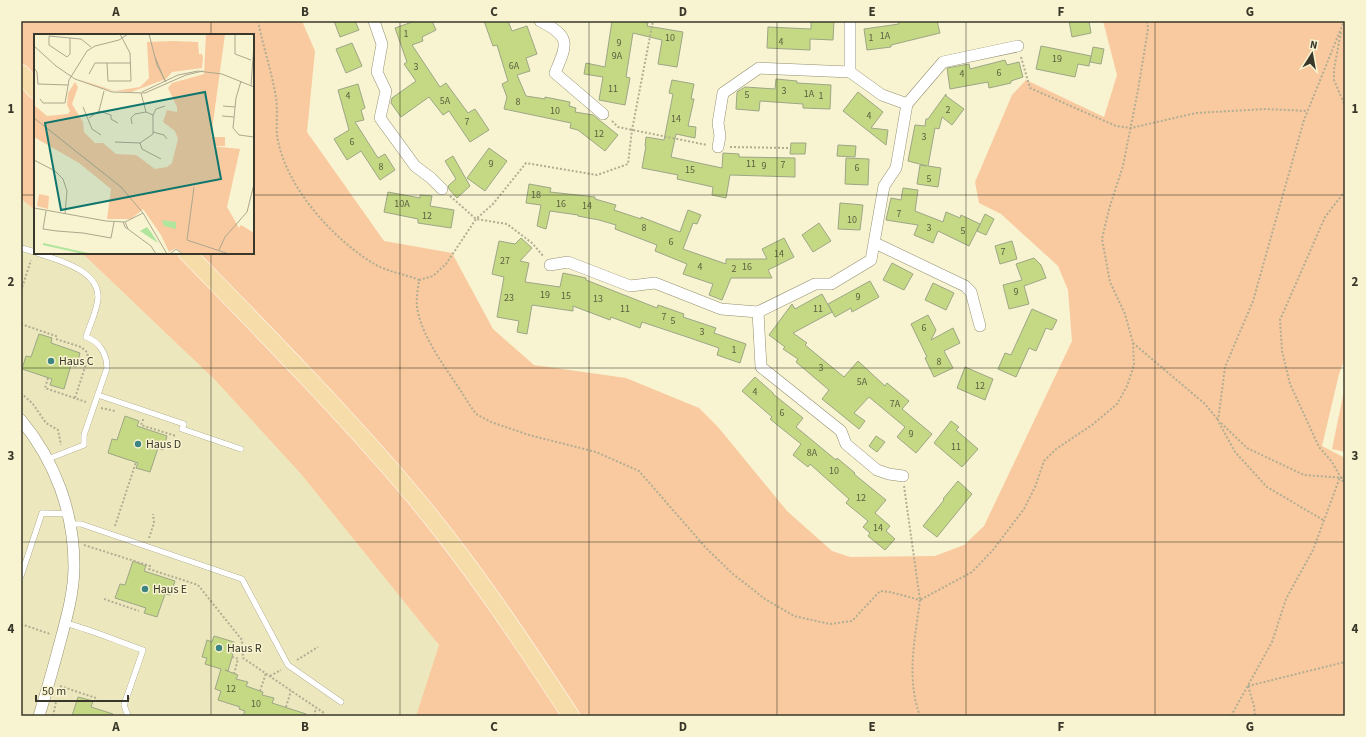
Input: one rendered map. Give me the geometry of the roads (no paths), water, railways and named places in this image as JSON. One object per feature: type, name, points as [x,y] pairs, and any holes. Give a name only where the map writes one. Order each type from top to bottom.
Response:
[{"type":"main road","points":[[21,73],[34,89]]},
{"type":"main road","points":[[188,254],[315,385],[401,481],[473,571],[527,648],[571,716]]},
{"type":"street","points":[[540,21],[552,27],[560,34],[565,44],[555,73],[603,114]]},
{"type":"street","points":[[850,21],[850,72]]},
{"type":"street","points":[[377,22],[382,44],[377,72],[386,91],[380,118],[415,166],[431,178],[442,189]]},
{"type":"street","points":[[550,265],[568,262],[630,286],[655,282],[721,309],[758,312],[815,284],[831,284],[872,260],[884,186],[896,168],[907,104],[943,62],[1018,46]]},
{"type":"street","points":[[718,147],[720,136],[718,123],[723,93],[758,68],[850,72],[882,95],[907,104]]},
{"type":"street","points":[[875,243],[965,286],[971,292],[980,326]]},
{"type":"street","points":[[758,312],[761,367],[841,431],[846,444],[877,470],[903,476]]},
{"type":"street","points":[[21,420],[48,459],[60,486],[69,519],[74,566],[71,594],[65,623],[39,716]]},
{"type":"lane","points":[[21,248],[34,252]]},
{"type":"lane","points":[[40,254],[75,268],[90,277],[96,287],[97,303],[86,337],[93,340],[100,347],[106,360],[107,368],[83,438],[84,445],[48,459]]},
{"type":"lane","points":[[98,395],[184,424],[182,429],[241,449]]},
{"type":"lane","points":[[21,576],[42,513],[69,519],[242,579],[288,666],[341,702]]},
{"type":"lane","points":[[65,623],[85,628],[99,635],[143,650],[124,705],[128,716]]},
{"type":"place","name":"Haus C","points":[[51,361]]},
{"type":"place","name":"Haus D","points":[[138,444]]},
{"type":"place","name":"Haus E","points":[[145,589]]},
{"type":"place","name":"Haus R","points":[[219,648]]}]
